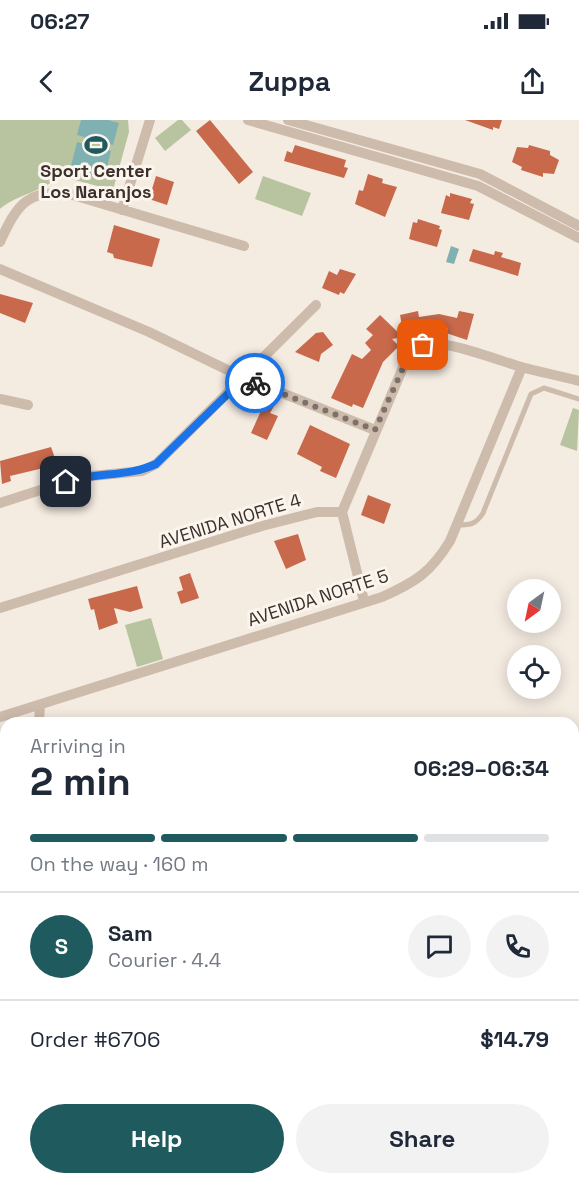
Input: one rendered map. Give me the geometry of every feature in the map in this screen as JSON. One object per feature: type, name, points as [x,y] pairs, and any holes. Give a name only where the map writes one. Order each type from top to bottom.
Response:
[{"type":"street","points":[[122,210],[150,120]]},
{"type":"street","points":[[248,120],[478,186],[579,238]]},
{"type":"street","points":[[288,120],[480,174],[579,226]]},
{"type":"street","points":[[0,242],[19,206],[49,191],[73,195],[244,246]]},
{"type":"street","points":[[0,269],[149,332],[244,378],[375,430]]},
{"type":"street","points":[[0,503],[81,477],[142,471],[156,464],[316,305]]},
{"type":"street","points":[[364,601],[342,513],[375,430],[408,357],[423,345],[434,343],[470,350],[522,367],[579,381]]},
{"type":"street","name":"AVENIDA NORTE 5","points":[[0,717],[415,583],[437,562],[458,525],[522,367]]},
{"type":"street","points":[[0,399],[28,405]]},
{"type":"street","name":"AVENIDA NORTE 4","points":[[0,608],[262,526],[317,512],[342,513]]},
{"type":"street","points":[[39,717],[40,705]]},
{"type":"lane","points":[[458,525],[471,525],[478,522],[531,394],[544,388],[579,399]]},
{"type":"green space","points":[[0,120],[128,120],[129,132],[113,190],[59,176],[45,186],[0,209]]},
{"type":"green space","points":[[178,120],[182,120],[191,130],[165,151],[155,138]]},
{"type":"green space","points":[[263,176],[311,193],[302,216],[255,199]]},
{"type":"green space","points":[[573,408],[579,410],[577,451],[560,445]]},
{"type":"green space","points":[[151,618],[163,659],[137,667],[125,625]]},
{"type":"water","points":[[81,120],[108,120],[119,123],[113,145],[77,135]]},
{"type":"water","points":[[77,142],[111,151],[104,179],[70,170]]},
{"type":"water","points":[[451,246],[459,249],[454,264],[446,262]]},
{"type":"building","points":[[210,120],[253,172],[239,184],[196,131]]},
{"type":"building","points":[[465,120],[502,120],[499,129],[493,127],[493,130]]},
{"type":"building","points":[[295,145],[346,160],[344,167],[348,168],[344,178],[284,161],[287,151],[292,153]]},
{"type":"building","points":[[529,145],[550,151],[550,155],[559,160],[554,174],[543,173],[543,177],[521,170],[522,167],[512,162],[517,147],[528,148]]},
{"type":"building","points":[[368,174],[383,179],[382,183],[397,187],[385,217],[355,204],[359,190],[363,191]]},
{"type":"building","points":[[156,176],[174,182],[167,205],[149,199]]},
{"type":"building","points":[[450,193],[472,199],[470,203],[474,204],[469,220],[441,213],[446,195],[450,197]]},
{"type":"building","points":[[418,219],[440,226],[439,229],[442,230],[437,247],[409,239],[413,222],[417,223]]},
{"type":"building","points":[[114,225],[160,239],[152,267],[114,258],[113,254],[107,252]]},
{"type":"building","points":[[473,249],[494,255],[495,251],[503,253],[501,257],[521,263],[518,276],[469,261]]},
{"type":"building","points":[[340,269],[356,274],[344,294],[340,292],[339,295],[322,288],[329,271],[337,275]]},
{"type":"building","points":[[0,294],[33,303],[25,323],[0,313]]},
{"type":"building","points":[[418,311],[419,317],[439,314],[457,318],[459,311],[474,314],[467,340],[446,333],[448,328],[427,322],[430,332],[404,337],[400,315]]},
{"type":"building","points":[[380,315],[403,337],[392,339],[399,346],[383,362],[363,408],[353,404],[352,407],[331,398],[352,354],[362,359],[371,350],[365,343],[373,335],[366,329]]},
{"type":"building","points":[[323,332],[333,345],[321,354],[319,362],[295,352],[316,333]]},
{"type":"building","points":[[265,402],[274,406],[270,413],[278,416],[267,440],[251,433]]},
{"type":"building","points":[[310,425],[350,444],[336,478],[320,471],[322,467],[297,454]]},
{"type":"building","points":[[51,447],[55,458],[50,459],[52,466],[10,476],[11,481],[2,484],[0,461]]},
{"type":"building","points":[[368,495],[391,504],[384,524],[361,515]]},
{"type":"building","points":[[298,534],[306,560],[286,569],[274,541]]},
{"type":"building","points":[[190,573],[199,598],[181,604],[177,592],[183,590],[179,577]]},
{"type":"building","points":[[137,586],[143,608],[130,612],[114,608],[118,623],[99,630],[94,609],[91,610],[88,599]]},
{"type":"way so far","points":[[255,383],[375,430],[408,357],[423,345]]},
{"type":"place","name":"Sport Center Los Naranjos","points":[[96,145]]},
{"type":"route","points":[[66,482],[81,477],[142,471],[156,464],[244,378],[255,383]]}]
